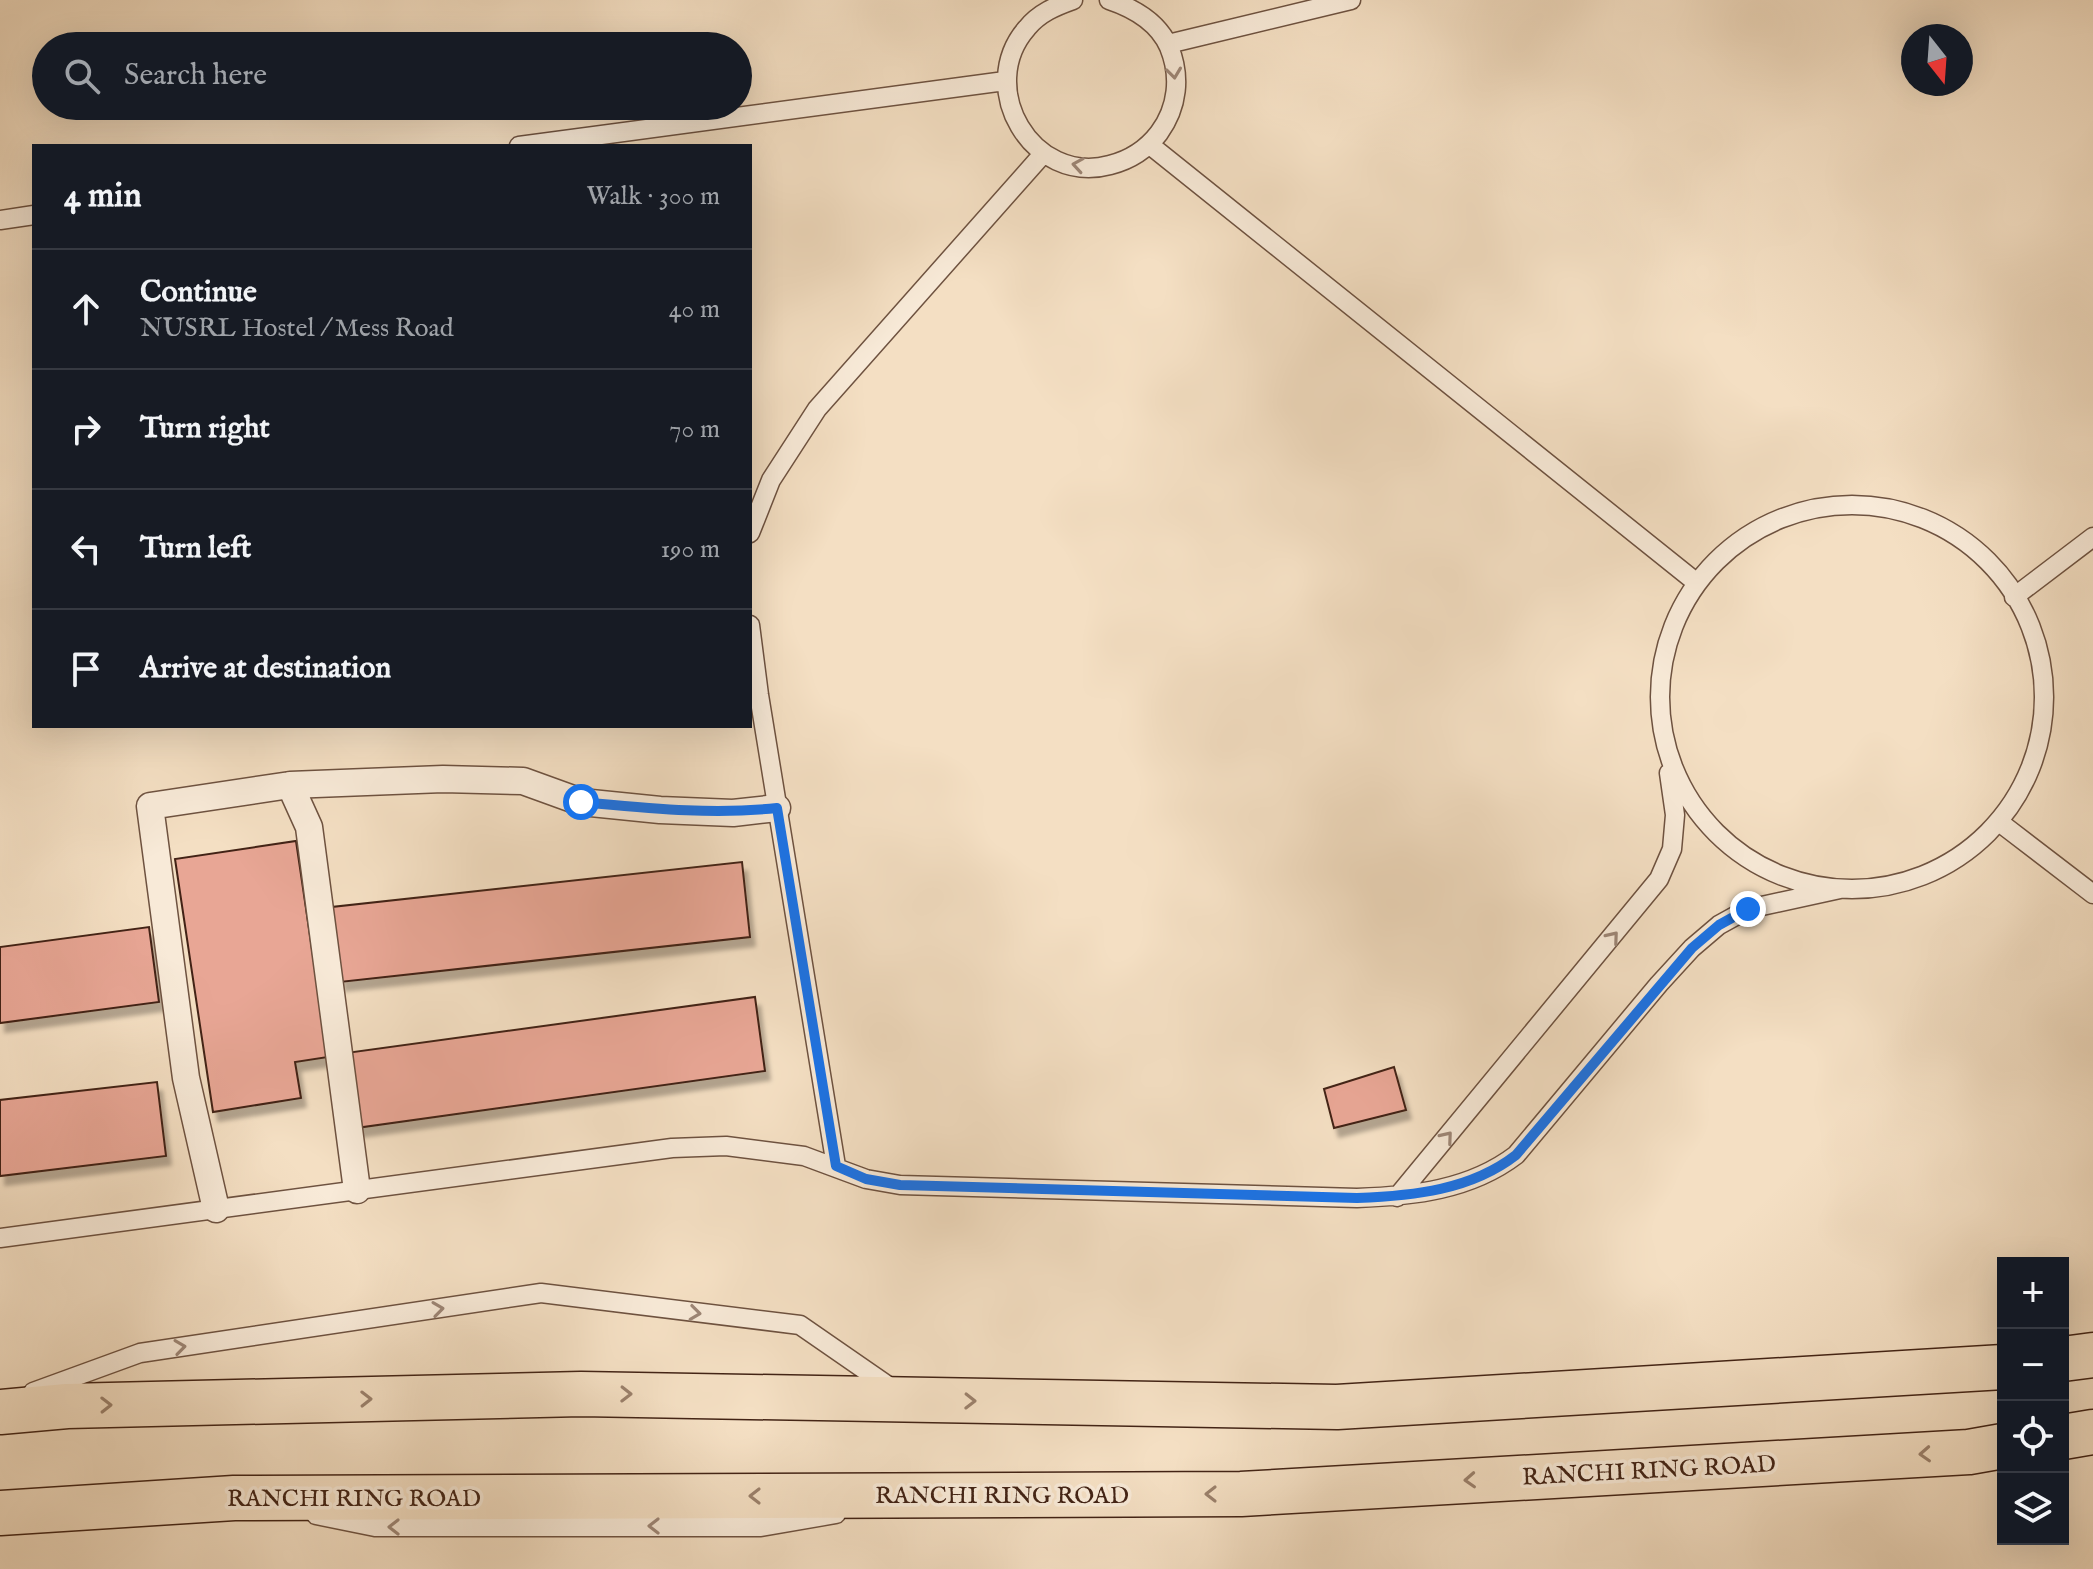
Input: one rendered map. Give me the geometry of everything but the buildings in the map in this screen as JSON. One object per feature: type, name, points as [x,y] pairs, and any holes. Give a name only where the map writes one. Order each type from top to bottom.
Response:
[{"type":"main road","points":[[2069,1358],[2093,1355]]},
{"type":"main road","points":[[0,1412],[67,1406],[581,1394],[1337,1407],[1997,1367]]},
{"type":"main road","points":[[2069,1436],[2093,1432]]},
{"type":"main road","name":"RANCHI RING ROAD","points":[[0,1513],[234,1498],[1241,1494],[1969,1452],[1997,1447]]},
{"type":"street","points":[[216,1209],[186,1078],[150,806],[290,785],[443,779],[523,781],[581,802],[660,810],[733,813],[777,808]]},
{"type":"street","points":[[290,785],[309,827],[357,1190]]},
{"type":"lane","points":[[1073,0],[1049,9],[1026,28],[1012,52],[1005,81],[1010,109],[1022,134],[1043,154],[1070,165],[1098,168],[1126,161],[1150,145],[1167,123],[1176,97],[1176,70],[1168,44],[1151,22],[1129,6],[1109,0]]},
{"type":"lane","points":[[1168,44],[1351,0]]},
{"type":"lane","points":[[752,115],[1005,81]]},
{"type":"lane","points":[[534,144],[713,120]]},
{"type":"lane","points":[[1150,145],[1692,579]]},
{"type":"lane","points":[[752,528],[771,480],[817,409],[1043,154]]},
{"type":"lane","points":[[0,220],[32,215]]},
{"type":"lane","points":[[0,1238],[672,1148],[726,1146],[804,1156],[866,1179],[900,1185],[1357,1198],[1397,1197],[1473,1180],[1496,1170],[1516,1155],[1659,984],[1692,948],[1719,925],[1748,909],[1840,889],[1901,883],[1956,859],[2003,825],[2035,760],[2045,694],[2033,629],[1999,571],[1947,530],[1884,507],[1817,508],[1754,531],[1692,579],[1672,626],[1659,685],[1675,815],[1672,849],[1659,879],[1397,1197]]},
{"type":"lane","points":[[2014,597],[2093,537]]},
{"type":"lane","points":[[752,639],[836,1166]]},
{"type":"lane","points":[[1664,745],[1688,801],[1729,846],[1781,876],[1840,889]]},
{"type":"lane","points":[[2003,825],[2093,894]]},
{"type":"lane","points":[[0,1404],[140,1353],[541,1293],[800,1325],[908,1400]]},
{"type":"route","points":[[581,802],[733,813],[777,808],[836,1166],[866,1179],[900,1185],[1357,1198],[1397,1197],[1473,1180],[1496,1170],[1516,1155],[1692,948],[1719,925],[1748,909]]}]
